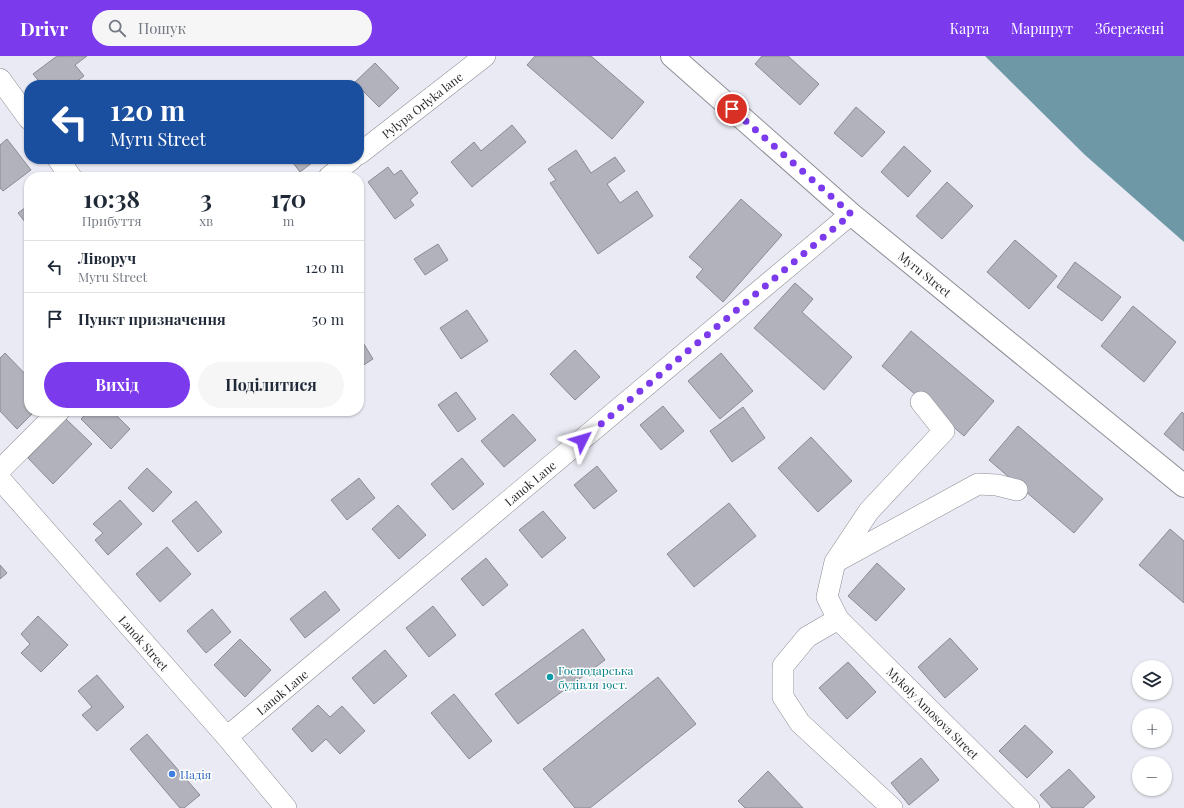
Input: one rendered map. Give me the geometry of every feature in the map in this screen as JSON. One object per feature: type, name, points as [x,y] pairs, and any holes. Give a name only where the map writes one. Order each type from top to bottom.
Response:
[{"type":"main road","name":"Myru Street","points":[[672,56],[851,214],[1184,486]]},
{"type":"street","name":"Pylypa Orlyka lane","points":[[364,150],[484,56]]},
{"type":"street","points":[[0,79],[24,112]]},
{"type":"street","points":[[335,172],[346,164]]},
{"type":"street","name":"Lanok Lane","points":[[227,738],[851,214]]},
{"type":"street","name":"Mykoly Amosova Street","points":[[921,402],[944,431],[869,511],[835,562],[826,597],[838,619],[1029,808]]},
{"type":"street","points":[[0,470],[54,416]]},
{"type":"street","name":"Lanok Street","points":[[0,479],[227,738],[286,808]]},
{"type":"street","points":[[835,562],[978,484],[997,485],[1017,490]]},
{"type":"street","points":[[838,619],[807,637],[782,666],[783,697],[800,723],[892,808]]},
{"type":"water","points":[[985,56],[1184,56],[1184,242],[1085,155]]},
{"type":"building","points":[[57,56],[87,56],[75,65],[84,76],[79,80],[38,80],[33,74]]},
{"type":"building","points":[[535,56],[591,56],[644,102],[612,139],[527,65]]},
{"type":"building","points":[[762,56],[788,56],[819,84],[800,105],[755,64]]},
{"type":"building","points":[[375,63],[399,88],[379,107],[364,92],[364,80],[357,80]]},
{"type":"building","points":[[856,107],[885,132],[862,157],[834,133]]},
{"type":"building","points":[[512,125],[526,142],[472,187],[451,162],[474,142],[481,151]]},
{"type":"building","points":[[7,139],[24,161],[24,164],[26,164],[31,170],[24,172],[24,175],[3,191],[0,188],[0,145]]},
{"type":"building","points":[[904,146],[931,171],[908,197],[881,172]]},
{"type":"building","points":[[576,150],[591,173],[615,157],[625,171],[607,184],[620,203],[637,191],[653,216],[598,254],[550,183],[556,180],[548,169]]},
{"type":"building","points":[[294,164],[310,164],[300,172]]},
{"type":"building","points":[[388,167],[394,175],[401,170],[418,193],[410,200],[414,205],[395,219],[368,182]]},
{"type":"building","points":[[947,182],[973,206],[942,239],[916,216]]},
{"type":"building","points":[[741,199],[782,235],[723,302],[696,277],[703,269],[689,257]]},
{"type":"building","points":[[24,209],[24,221],[18,213]]},
{"type":"building","points":[[1015,240],[1057,276],[1029,309],[987,272]]},
{"type":"building","points":[[438,244],[448,260],[425,275],[414,259]]},
{"type":"building","points":[[1075,262],[1121,297],[1102,321],[1057,287]]},
{"type":"building","points":[[795,283],[813,299],[802,312],[852,357],[824,390],[754,328]]},
{"type":"building","points":[[1133,306],[1176,342],[1144,382],[1101,346]]},
{"type":"building","points":[[467,310],[488,341],[461,359],[440,328]]},
{"type":"building","points":[[911,331],[994,401],[964,436],[882,366]]},
{"type":"building","points":[[364,344],[373,359],[364,365]]},
{"type":"building","points":[[575,350],[600,377],[575,400],[550,374]]},
{"type":"building","points":[[5,353],[24,373],[24,416],[30,416],[17,429],[0,411],[0,358]]},
{"type":"building","points":[[721,353],[753,391],[720,419],[688,381]]},
{"type":"building","points":[[456,392],[476,419],[458,432],[438,405]]},
{"type":"building","points":[[663,406],[684,431],[661,450],[640,425]]},
{"type":"building","points":[[743,407],[765,438],[732,462],[710,431]]},
{"type":"building","points":[[1182,412],[1184,414],[1184,451],[1164,434]]},
{"type":"building","points":[[513,414],[536,440],[504,467],[481,441]]},
{"type":"building","points":[[84,416],[117,416],[130,429],[111,449],[81,419]]},
{"type":"building","points":[[66,419],[92,444],[53,484],[28,458]]},
{"type":"building","points":[[1018,426],[1103,499],[1074,533],[989,460]]},
{"type":"building","points":[[811,437],[852,481],[818,512],[778,468]]},
{"type":"building","points":[[462,458],[484,484],[453,510],[431,484]]},
{"type":"building","points":[[597,466],[617,491],[594,509],[574,485]]},
{"type":"building","points":[[147,468],[172,492],[153,512],[128,488]]},
{"type":"building","points":[[359,478],[375,498],[347,520],[331,500]]},
{"type":"building","points":[[120,500],[142,524],[108,555],[95,540],[103,533],[93,524]]},
{"type":"building","points":[[196,501],[222,532],[198,552],[172,521]]},
{"type":"building","points":[[729,503],[756,536],[694,587],[667,554]]},
{"type":"building","points":[[398,505],[426,535],[399,559],[372,529]]},
{"type":"building","points":[[543,511],[566,538],[542,558],[519,530]]},
{"type":"building","points":[[1170,529],[1184,541],[1184,603],[1139,565]]},
{"type":"building","points":[[167,547],[191,574],[160,602],[136,574]]},
{"type":"building","points":[[486,558],[508,585],[483,606],[461,579]]},
{"type":"building","points":[[877,563],[905,589],[876,621],[848,596]]},
{"type":"building","points":[[0,565],[7,573],[0,579]]},
{"type":"building","points":[[325,591],[340,610],[305,638],[290,619]]},
{"type":"building","points":[[433,606],[456,635],[429,657],[406,628]]},
{"type":"building","points":[[212,609],[231,632],[206,653],[187,631]]},
{"type":"building","points":[[38,616],[68,645],[41,672],[21,653],[30,644],[21,634]]},
{"type":"building","name":"Господарська будівля 19ст.","points":[[583,629],[605,660],[518,724],[495,694]]},
{"type":"building","points":[[950,638],[978,669],[945,698],[918,667]]},
{"type":"building","points":[[240,639],[271,670],[245,697],[214,665]]},
{"type":"building","points":[[385,650],[407,676],[374,704],[352,678]]},
{"type":"building","points":[[848,662],[876,692],[847,719],[819,688]]},
{"type":"building","points":[[97,675],[124,707],[97,731],[82,715],[92,707],[78,691]]},
{"type":"building","points":[[658,677],[696,724],[590,808],[575,808],[543,769]]},
{"type":"building","points":[[454,694],[492,741],[469,759],[431,713]]},
{"type":"building","points":[[318,705],[330,717],[342,706],[365,731],[340,754],[326,739],[312,752],[292,729]]},
{"type":"building","points":[[1025,725],[1053,752],[1027,778],[999,751]]},
{"type":"building","points":[[147,734],[200,795],[184,808],[180,808],[130,749]]},
{"type":"building","points":[[921,758],[939,780],[909,805],[891,783]]},
{"type":"building","points":[[1069,769],[1095,797],[1083,808],[1052,808],[1040,795]]},
{"type":"building","points":[[768,771],[803,808],[745,808],[738,801]]},
{"type":"place","name":"Господарська будівля 19ст.","points":[[550,677]]},
{"type":"place","name":"Надія","points":[[172,774]]},
{"type":"route","points":[[582,440],[851,214],[732,109]]}]
